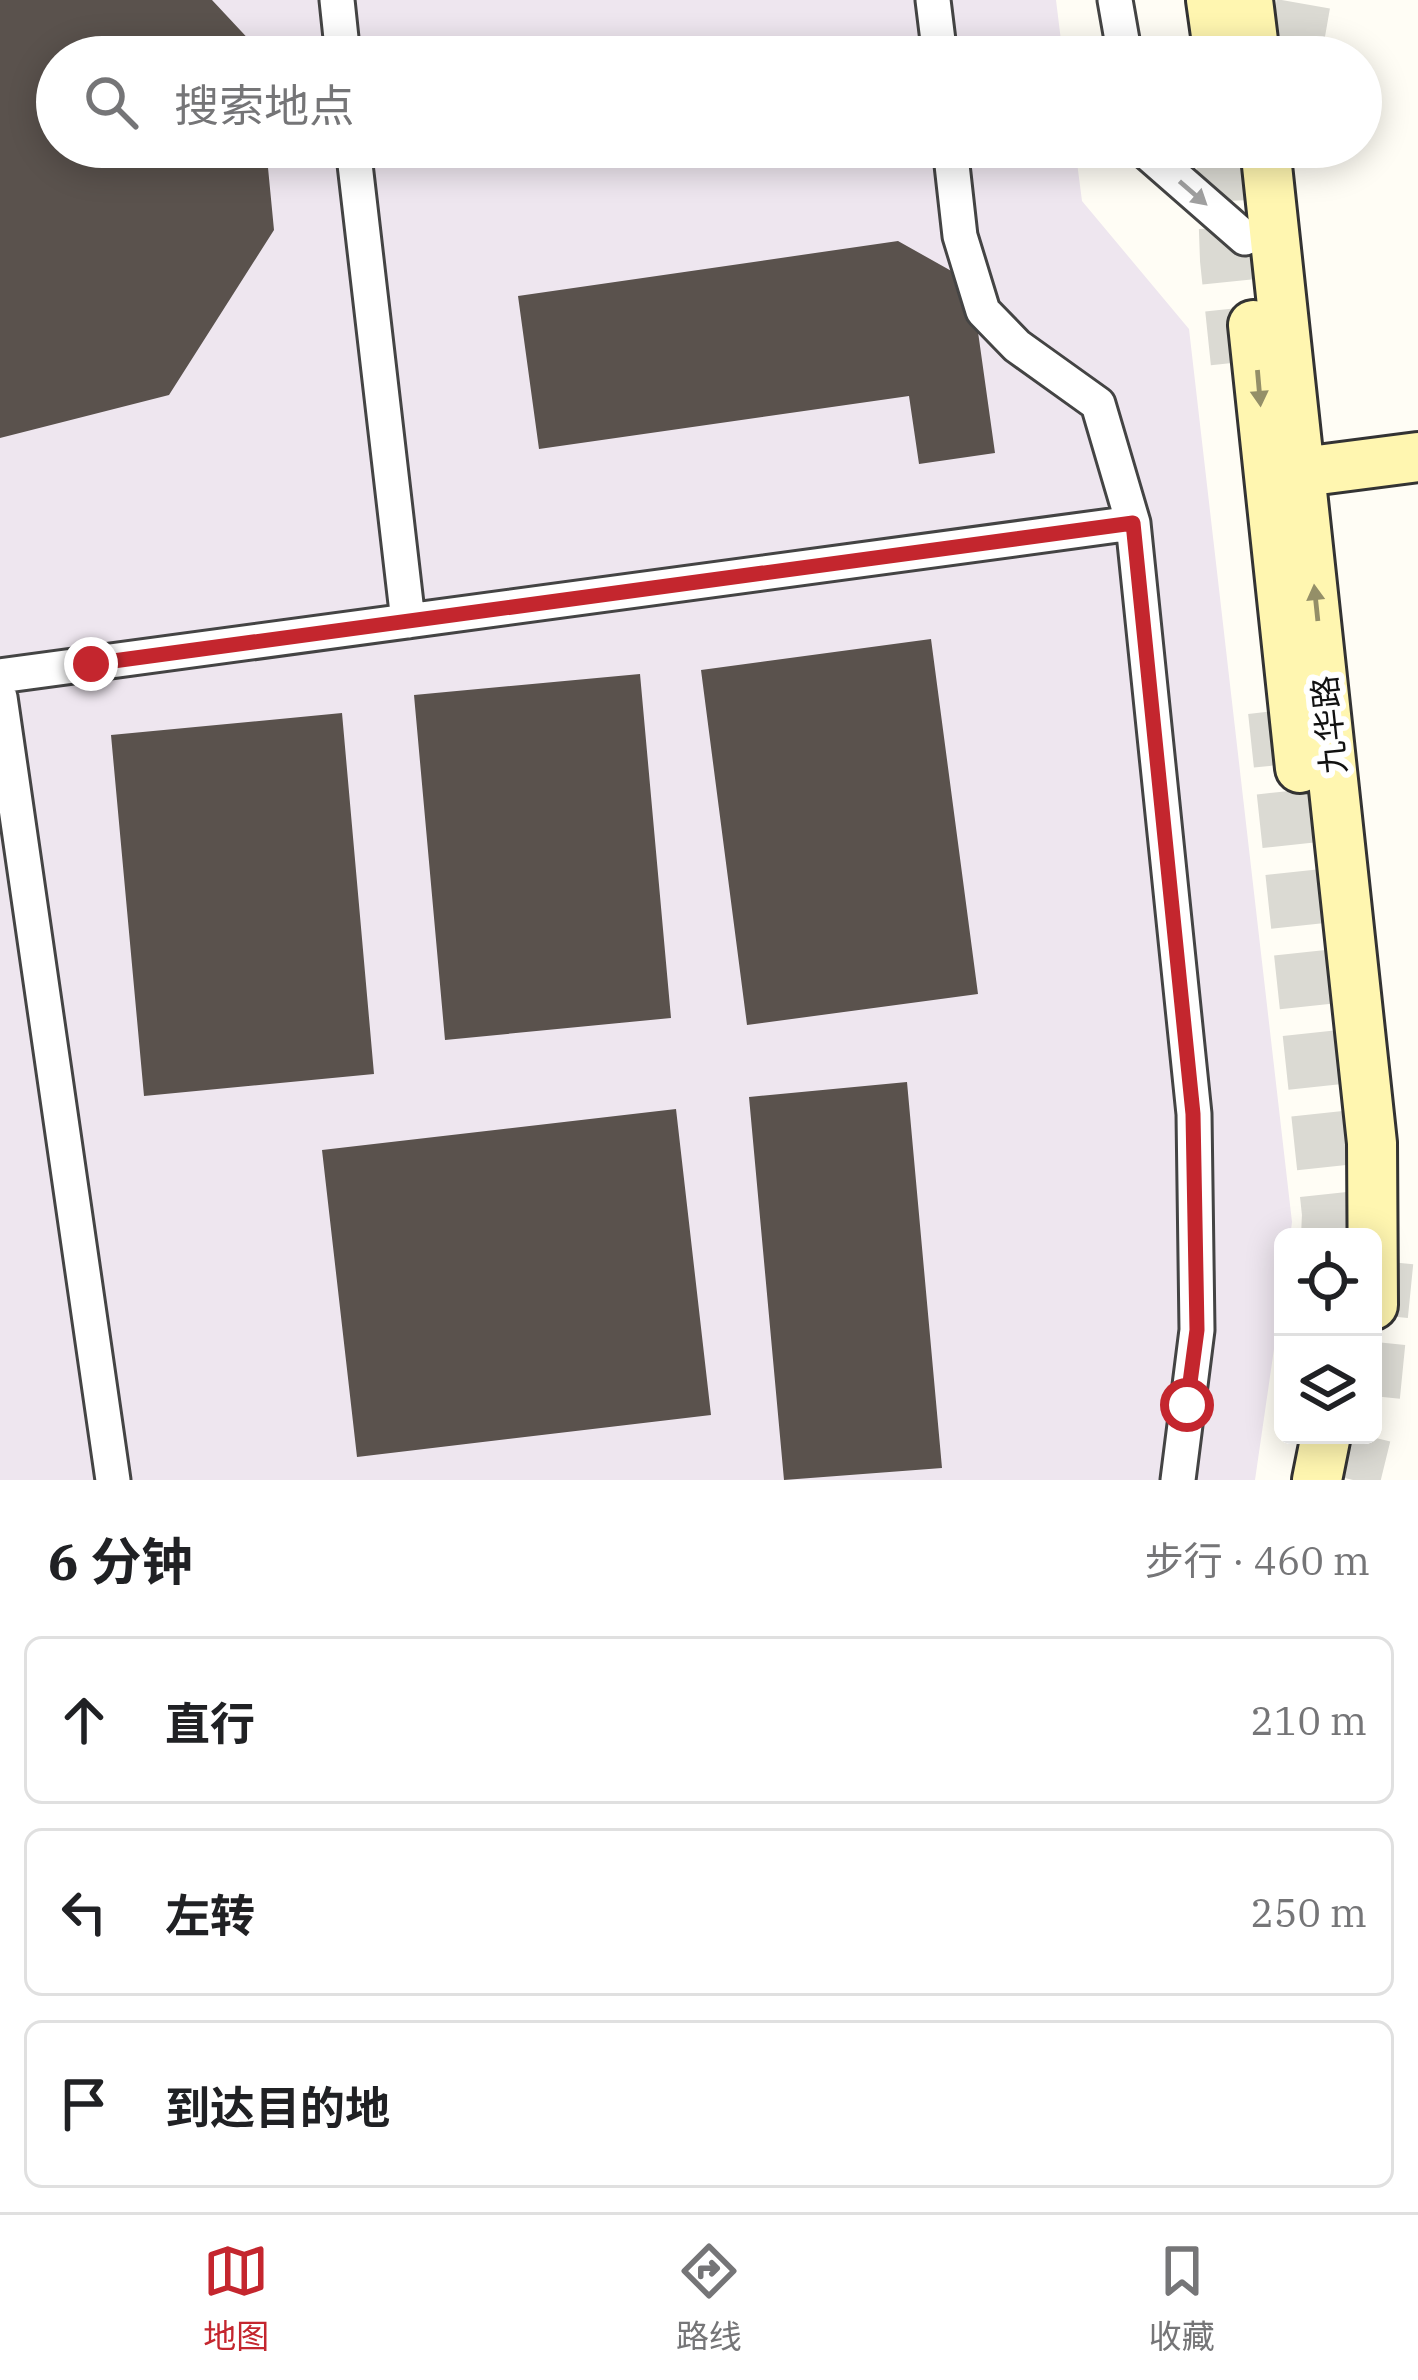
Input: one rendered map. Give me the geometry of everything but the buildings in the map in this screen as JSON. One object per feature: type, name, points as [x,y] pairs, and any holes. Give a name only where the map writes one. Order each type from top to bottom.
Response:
[{"type":"street","points":[[337,0],[341,36]]},
{"type":"street","points":[[933,0],[937,36]]},
{"type":"street","points":[[1115,0],[1121,36]]},
{"type":"street","points":[[1211,0],[1217,36]]},
{"type":"street","points":[[1248,0],[1252,36]]},
{"type":"street","points":[[355,168],[408,621]]},
{"type":"street","points":[[952,168],[960,236],[983,311],[1017,346],[1098,404],[1133,523],[1193,1114],[1197,1330],[1178,1480]]},
{"type":"street","points":[[1166,168],[1245,238]]},
{"type":"street","name":"九华路","points":[[1235,168],[1285,474],[1372,1143],[1373,1228]]},
{"type":"street","name":"九华路","points":[[1266,168],[1285,474],[1344,1161],[1344,1228]]},
{"type":"street","points":[[1285,474],[1418,457]]},
{"type":"street","points":[[0,676],[1133,523]]},
{"type":"street","points":[[0,697],[112,1480]]},
{"type":"street","points":[[1316,1480],[1324,1444]]},
{"type":"street","points":[[1343,1480],[1350,1444]]},
{"type":"shaded area","points":[[0,0],[1056,0],[1060,36],[36,36],[36,168],[1078,168],[1082,201],[1189,329],[1292,1222],[1291,1228],[1274,1228],[1274,1349],[1255,1480],[0,1480]]},
{"type":"tunnel","points":[[1298,36],[1304,0]]},
{"type":"tunnel","points":[[1224,168],[1227,260],[1240,384]]},
{"type":"tunnel","points":[[1275,711],[1328,1228]]},
{"type":"tunnel","points":[[1379,1336],[1387,1255]]},
{"type":"tunnel","points":[[1353,1480],[1362,1444]]},
{"type":"route","points":[[91,664],[1133,523],[1193,1114],[1197,1330],[1187,1405]]}]
